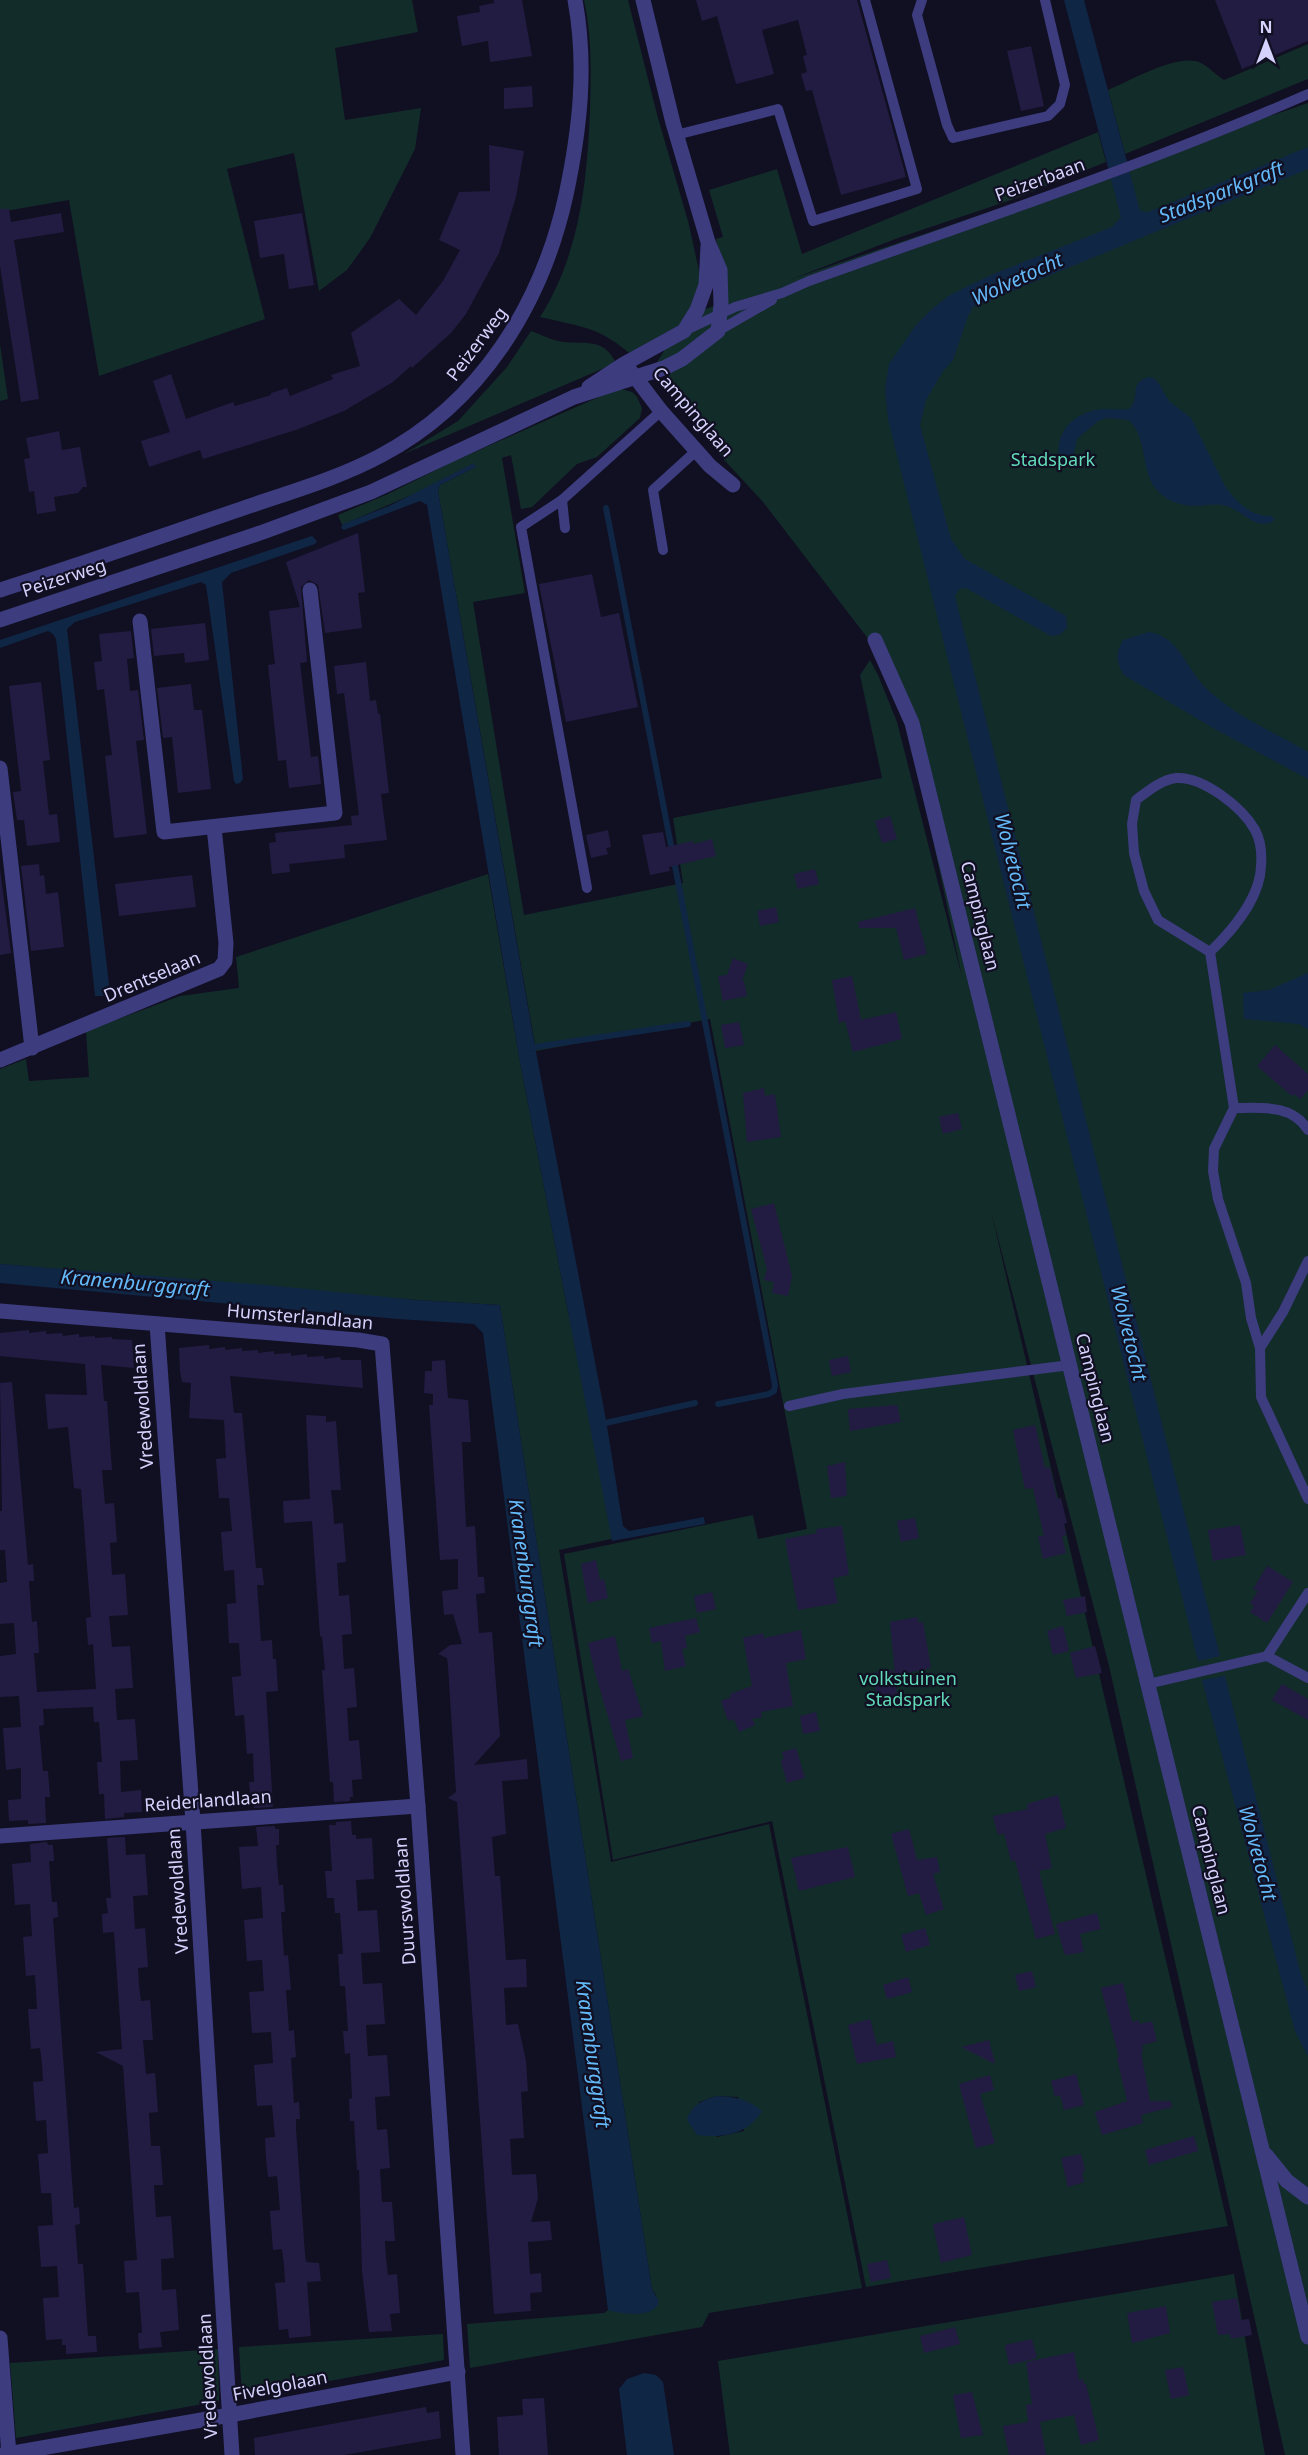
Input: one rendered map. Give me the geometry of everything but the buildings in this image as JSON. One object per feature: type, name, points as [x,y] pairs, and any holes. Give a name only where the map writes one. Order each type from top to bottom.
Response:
[{"type":"street","name":"Peizerweg","points":[[0,590],[116,552],[360,465],[379,457],[419,432],[459,399],[492,362],[523,315],[558,230],[576,147],[582,93],[582,51],[574,0]]},
{"type":"street","points":[[644,0],[676,135],[708,242],[720,270],[718,331]]},
{"type":"street","points":[[684,331],[697,310],[706,285],[708,242]]},
{"type":"street","name":"Peizerweg","points":[[574,397],[624,364],[684,331]]},
{"type":"street","name":"Peizerweg","points":[[0,620],[371,492],[574,397],[637,378],[682,359],[718,331]]},
{"type":"street","name":"Campinglaan","points":[[624,364],[696,451],[733,485]]},
{"type":"street","points":[[140,621],[164,832],[335,813],[310,590]]},
{"type":"street","name":"Campinglaan","points":[[875,640],[912,723],[1308,2337]]},
{"type":"street","points":[[0,768],[32,1048]]},
{"type":"street","name":"Drentselaan","points":[[0,1060],[219,969],[225,961],[226,943],[214,827]]},
{"type":"street","name":"Humsterlandlaan","points":[[0,1311],[346,1339],[382,1344]]},
{"type":"street","name":"Vredewoldlaan","points":[[157,1324],[193,1822],[232,2455]]},
{"type":"street","name":"Duurswoldlaan","points":[[382,1344],[418,1806],[463,2455]]},
{"type":"street","name":"Reiderlandlaan","points":[[0,1836],[418,1806]]},
{"type":"street","name":"Campinglaan","points":[[1263,2151],[1287,2181],[1308,2197]]},
{"type":"street","points":[[0,2338],[7,2455]]},
{"type":"street","name":"Fivelgolaan","points":[[7,2455],[458,2372]]},
{"type":"lane","points":[[676,135],[778,109],[813,221],[917,189],[865,0]]},
{"type":"lane","points":[[922,0],[917,15],[947,125],[953,138],[1048,116],[1060,104],[1065,85],[1045,0]]},
{"type":"lane","name":"Peizerbaan","points":[[720,315],[735,307],[782,293],[809,281],[1131,165],[1308,94]]},
{"type":"lane","name":"Peizerbaan","points":[[718,331],[739,321],[782,293]]},
{"type":"lane","name":"Peizerweg","points":[[684,331],[720,315]]},
{"type":"lane","points":[[587,888],[521,527],[561,500],[661,411]]},
{"type":"lane","points":[[663,550],[653,490],[696,451]]},
{"type":"lane","points":[[561,500],[565,528]]},
{"type":"lane","points":[[1210,952],[1237,924],[1258,885],[1262,868],[1261,849],[1256,832],[1248,819],[1228,802],[1206,786],[1188,779],[1174,778],[1156,786],[1136,800],[1132,824],[1134,853],[1144,891],[1158,920],[1210,952],[1234,1108],[1214,1149],[1213,1171],[1218,1199],[1246,1283],[1251,1318],[1260,1348],[1261,1397],[1308,1499]]},
{"type":"lane","points":[[1234,1108],[1282,1109],[1303,1122],[1308,1130]]},
{"type":"lane","points":[[1260,1348],[1283,1312],[1308,1261]]},
{"type":"lane","points":[[789,1406],[843,1394],[1070,1365]]},
{"type":"lane","points":[[1267,1656],[1308,1593]]},
{"type":"lane","points":[[1148,1684],[1267,1656],[1308,1678]]},
{"type":"green space","points":[[0,0],[412,0],[418,32],[335,48],[345,120],[421,108],[415,149],[370,238],[347,270],[319,291],[294,153],[227,169],[265,319],[99,376],[69,200],[0,212]]},
{"type":"green space","points":[[584,0],[628,0],[658,118],[688,221],[700,275],[700,311],[728,301],[725,274],[716,239],[723,237],[709,190],[777,169],[802,254],[1098,132],[1106,162],[1014,199],[898,238],[792,279],[1308,103],[1308,2455],[1285,2455],[1109,1666],[991,1211],[1228,2226],[866,2287],[772,1821],[613,1860],[564,1554],[753,1515],[758,1539],[807,1529],[710,1019],[536,1051],[438,491],[440,485],[476,467],[342,525],[338,515],[610,392],[621,389],[632,392],[642,408],[640,418],[597,457],[577,464],[532,507],[521,509],[511,455],[502,458],[525,593],[473,602],[524,915],[683,883],[673,818],[882,778],[860,675],[870,660],[897,722],[962,977],[899,679],[763,502],[665,389],[671,383],[656,364],[680,325],[629,353],[597,332],[540,317],[554,293],[573,243],[587,164],[591,82],[590,41]]},
{"type":"green space","points":[[1308,44],[1308,79],[1125,154],[1108,90],[1154,69],[1180,61],[1201,63],[1224,80]]},
{"type":"green space","points":[[531,331],[558,341],[598,345],[611,354],[616,363],[404,454],[458,421],[507,367]]},
{"type":"green space","points":[[0,344],[8,399],[0,401]]},
{"type":"green space","points":[[488,874],[520,1062],[569,1317],[577,1319],[616,1538],[559,1550],[611,1862],[769,1824],[862,2288],[709,2313],[702,2327],[470,2368],[467,2324],[604,2313],[608,2310],[630,2313],[656,2295],[652,2289],[500,1305],[416,1300],[0,1264],[0,1069],[26,1059],[29,1081],[89,1077],[86,1031],[180,996],[239,988],[236,957]],"holes":[[[717,2096],[738,2097],[744,2131],[717,2137],[699,2102]]]},
{"type":"green space","points":[[1234,2274],[1265,2455],[730,2455],[718,2361]]},
{"type":"green space","points":[[443,2334],[444,2360],[242,2397],[239,2347]]},
{"type":"green space","points":[[218,2349],[219,2401],[16,2438],[10,2363]]},
{"type":"water","points":[[1064,0],[1084,0],[1140,211],[1148,212],[1308,147],[1308,169],[973,307],[953,360],[943,371],[926,400],[920,425],[951,539],[965,559],[1066,616],[1067,628],[1059,635],[1051,636],[966,588],[959,589],[955,596],[1220,1656],[1198,1661],[888,419],[885,389],[889,364],[916,325],[950,295],[993,274],[1112,227],[1121,217]]},
{"type":"water","points":[[1149,377],[1154,378],[1159,384],[1169,401],[1191,418],[1231,494],[1251,512],[1272,516],[1274,519],[1272,522],[1259,523],[1227,506],[1184,505],[1163,496],[1154,487],[1149,476],[1141,441],[1129,420],[1107,418],[1098,421],[1077,439],[1072,461],[1068,465],[1060,462],[1058,451],[1063,432],[1076,418],[1094,410],[1129,409],[1135,400],[1138,383]]},
{"type":"water","points":[[474,463],[476,467],[440,485],[438,491],[533,1036],[606,1420],[623,1526],[629,1531],[704,1517],[705,1524],[612,1541],[520,1062],[427,505],[420,501],[344,530],[341,528],[343,524],[389,506]]},
{"type":"water","points":[[312,536],[317,541],[315,544],[231,573],[222,582],[243,779],[240,783],[236,784],[234,781],[206,585],[201,582],[75,622],[67,629],[109,984],[108,992],[104,996],[95,996],[56,639],[48,631],[0,648],[0,640]]},
{"type":"water","points":[[1149,632],[1160,635],[1176,647],[1199,680],[1217,698],[1255,723],[1308,752],[1308,779],[1213,728],[1124,675],[1118,658],[1123,640]]},
{"type":"water","points":[[1308,973],[1308,1029],[1299,1024],[1244,1019],[1243,993],[1269,990]]},
{"type":"water","name":"Kranenburggraft","points":[[0,1264],[266,1285],[416,1300],[500,1305],[652,2289],[659,2302],[651,2311],[629,2314],[608,2310],[483,1333],[474,1324],[0,1283]]},
{"type":"water","name":"Wolvetocht","points":[[1225,1676],[1300,1971],[1308,1992],[1308,2056],[1295,2031],[1202,1680]]},
{"type":"water","points":[[717,2096],[741,2099],[762,2111],[749,2125],[734,2133],[716,2136],[697,2135],[687,2120],[689,2115],[698,2104]]},
{"type":"water","points":[[644,2373],[656,2375],[663,2382],[674,2455],[627,2455],[619,2389],[627,2379]]},
{"type":"waterway","points":[[606,508],[775,1385],[774,1391],[769,1394],[718,1404]]},
{"type":"waterway","points":[[528,1048],[688,1024]]},
{"type":"waterway","points":[[601,1424],[695,1403]]},
{"type":"water label","name":"Stadsparkgraft","points":[[1221,192]]},
{"type":"park label","name":"Stadspark","points":[[1053,460]]},
{"type":"park label","name":"volkstuinen Stadspark","points":[[908,1689]]}]
